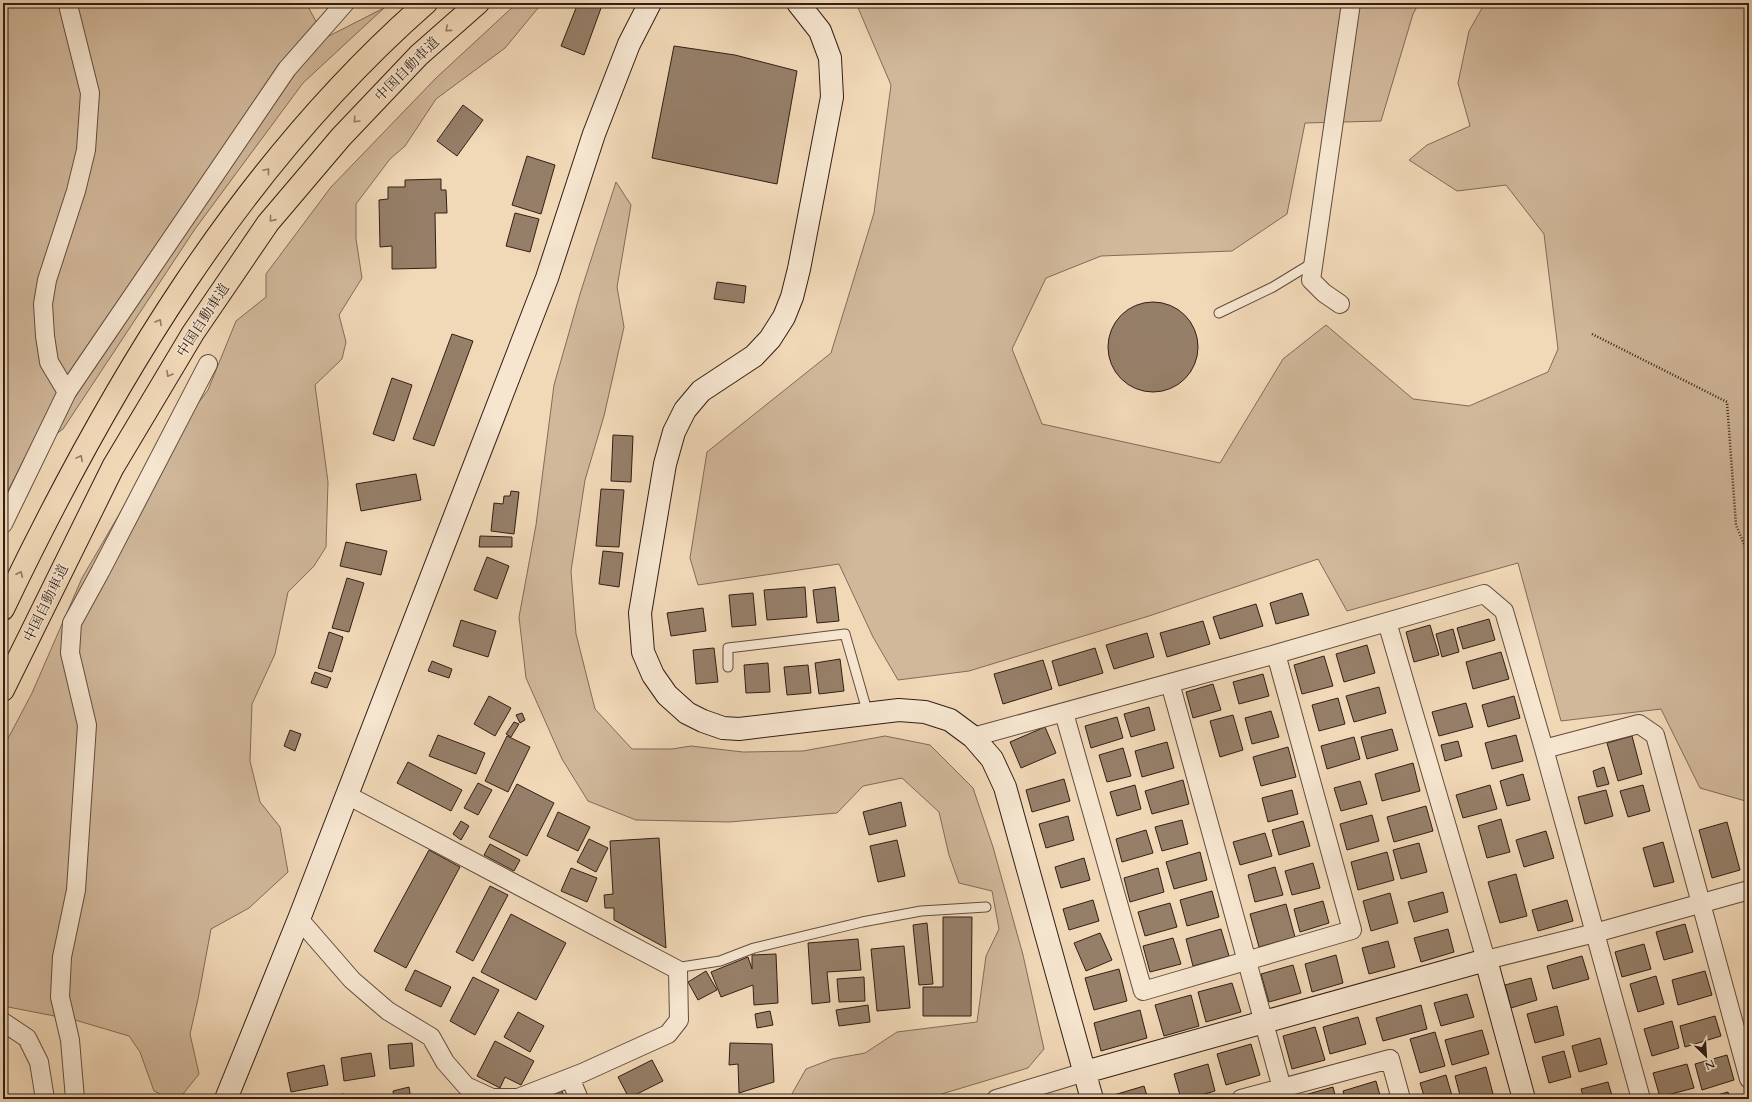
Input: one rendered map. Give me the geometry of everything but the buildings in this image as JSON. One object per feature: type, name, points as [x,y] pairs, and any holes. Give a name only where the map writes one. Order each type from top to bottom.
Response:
[{"type":"highway","points":[[3,609],[24,564],[83,452],[164,314],[248,194],[317,111],[392,32],[426,3]]},
{"type":"highway","name":"中国自動車道","points":[[3,690],[113,467],[193,333],[268,223],[346,131],[419,55],[478,3]]},
{"type":"street","points":[[67,392],[49,362],[45,336],[43,304],[47,280],[76,191],[86,150],[90,93],[69,9],[69,3]]},
{"type":"street","points":[[3,524],[67,392],[288,69],[345,3]]},
{"type":"street","points":[[226,1099],[299,919],[547,278],[594,134],[629,44],[650,3]]},
{"type":"street","points":[[798,3],[820,31],[830,58],[832,98],[799,269],[792,297],[784,317],[770,339],[754,356],[701,391],[685,410],[674,432],[665,464],[640,613],[644,652],[653,675],[667,695],[687,713],[723,728],[761,728],[899,710],[925,712],[950,720],[973,737],[992,759],[1005,787],[1092,1099]]},
{"type":"street","points":[[1340,304],[1324,293],[1311,280],[1351,3]]},
{"type":"street","points":[[75,1099],[70,1040],[60,997],[62,957],[76,890],[87,726],[70,653],[72,623],[208,364]]},
{"type":"street","points":[[973,737],[1276,654],[1484,594],[1504,612],[1544,749],[1641,1099]]},
{"type":"street","points":[[1387,622],[1486,960],[1524,1099]]},
{"type":"street","points":[[1064,713],[1143,991],[1352,930],[1276,654]]},
{"type":"street","points":[[1170,683],[1284,1093]]},
{"type":"street","points":[[1544,749],[1638,724],[1655,735],[1749,1079]]},
{"type":"street","points":[[299,919],[352,980],[388,1011],[431,1037],[445,1062],[466,1086],[492,1098],[518,1098],[570,1078],[668,1034],[679,1020],[678,970],[347,795]]},
{"type":"street","points":[[996,1099],[1015,1096],[1085,1072],[1264,1021],[1486,960],[1595,933],[1749,890]]},
{"type":"street","points":[[3,1022],[27,1038],[39,1062],[45,1099]]},
{"type":"street","points":[[1241,1099],[1284,1093],[1390,1059],[1401,1099]]},
{"type":"street","points":[[570,1078],[579,1099]]},
{"type":"lane","points":[[1219,313],[1274,287],[1314,262]]},
{"type":"lane","points":[[728,667],[728,648],[845,634],[868,714]]},
{"type":"lane","points":[[675,968],[720,961],[754,948],[862,922],[921,911],[986,907]]},
{"type":"path","points":[[1592,334],[1727,402],[1736,525],[1749,556]]},
{"type":"shaded area","points":[[3,3],[306,3],[325,38],[384,8],[303,83],[195,229],[63,429],[25,457],[3,501]]},
{"type":"shaded area","points":[[517,3],[545,3],[538,8],[505,48],[436,99],[405,146],[390,159],[356,204],[356,239],[362,278],[339,315],[346,342],[342,359],[315,385],[328,482],[326,547],[314,566],[288,592],[275,654],[252,704],[250,761],[260,802],[280,827],[288,872],[249,908],[211,929],[190,1034],[199,1074],[179,1099],[171,1099],[154,1091],[140,1052],[129,1036],[75,1020],[3,1006],[3,748],[32,693],[82,578],[134,489],[208,390],[236,321],[266,297],[266,274],[331,187],[436,78]]},
{"type":"shaded area","points":[[856,3],[1419,3],[1413,14],[1381,121],[1305,123],[1287,214],[1232,251],[1101,256],[1046,278],[1012,349],[1042,424],[1220,463],[1283,359],[1326,325],[1413,399],[1469,406],[1548,372],[1558,349],[1544,234],[1506,185],[1457,191],[1409,160],[1427,145],[1470,126],[1458,83],[1469,31],[1485,3],[1749,3],[1749,802],[1700,788],[1661,709],[1561,721],[1518,563],[1347,611],[1318,559],[1149,616],[969,671],[898,680],[873,637],[839,564],[698,585],[690,558],[707,452],[831,353],[874,213],[891,85]]},
{"type":"shaded area","points":[[616,182],[631,205],[617,287],[624,327],[604,416],[585,480],[571,571],[576,634],[595,709],[632,749],[672,749],[691,746],[743,752],[803,751],[885,736],[930,745],[973,788],[993,847],[1023,955],[1044,1049],[1028,1068],[925,1099],[789,1099],[806,1069],[832,1059],[865,1053],[897,1032],[977,1022],[986,956],[999,929],[992,891],[959,883],[949,855],[939,812],[902,778],[863,786],[837,813],[729,822],[636,820],[588,801],[562,759],[526,678],[519,617],[536,525],[554,385],[580,294]]}]
